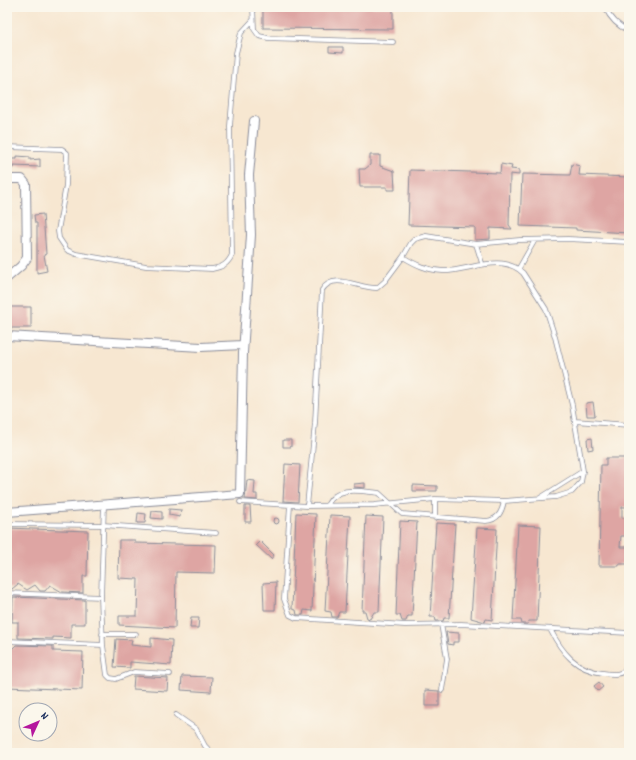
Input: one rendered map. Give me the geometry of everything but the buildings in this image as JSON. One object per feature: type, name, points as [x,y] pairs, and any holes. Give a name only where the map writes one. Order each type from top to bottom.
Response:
[{"type":"street","points":[[7,512],[240,494],[243,345],[251,235],[250,175],[254,121]]},
{"type":"street","points":[[7,178],[22,179],[26,184],[27,247],[25,262],[7,278]]},
{"type":"street","points":[[7,336],[21,339],[113,343],[189,349],[243,345]]},
{"type":"street","points":[[7,341],[21,339]]},
{"type":"lane","points":[[253,7],[252,20],[256,33],[259,36],[268,38],[393,42]]},
{"type":"lane","points":[[605,7],[610,17],[618,25],[629,30]]},
{"type":"lane","points":[[7,147],[37,146],[65,150],[67,153],[66,185],[58,231],[62,245],[72,252],[76,254],[146,266],[212,269],[221,267],[228,263],[232,255],[230,126],[236,53],[241,33],[252,20]]},
{"type":"lane","points":[[307,506],[315,423],[322,290],[329,282],[338,280],[377,288],[385,281],[415,239],[426,236],[476,244],[568,239],[629,242]]},
{"type":"lane","points":[[518,268],[535,240]]},
{"type":"lane","points":[[476,244],[482,263]]},
{"type":"lane","points":[[240,502],[307,506],[390,503],[435,499],[504,501],[556,497],[572,492],[581,482],[583,471],[575,421],[555,337],[546,309],[518,268],[482,263],[444,271],[430,270],[403,257]]},
{"type":"lane","points":[[575,421],[629,425]]},
{"type":"lane","points":[[540,498],[583,471]]},
{"type":"lane","points":[[327,505],[331,498],[340,492],[379,493],[402,514],[436,518],[492,520],[500,514],[504,501]]},
{"type":"lane","points":[[435,499],[436,518]]},
{"type":"lane","points":[[104,504],[101,597],[102,634],[107,675],[110,678],[116,679],[134,672],[170,674]]},
{"type":"lane","points":[[290,505],[284,600],[290,615],[296,618],[405,626],[461,624],[550,630],[578,629],[629,633]]},
{"type":"lane","points":[[7,524],[103,525],[216,533]]},
{"type":"lane","points":[[7,593],[101,597]]},
{"type":"lane","points":[[441,624],[447,659],[442,690]]},
{"type":"lane","points":[[550,630],[565,654],[583,668],[614,675],[620,674],[629,668]]},
{"type":"lane","points":[[102,634],[136,634]]},
{"type":"lane","points":[[7,641],[103,645]]},
{"type":"lane","points":[[176,715],[196,728],[205,746],[212,753]]}]
